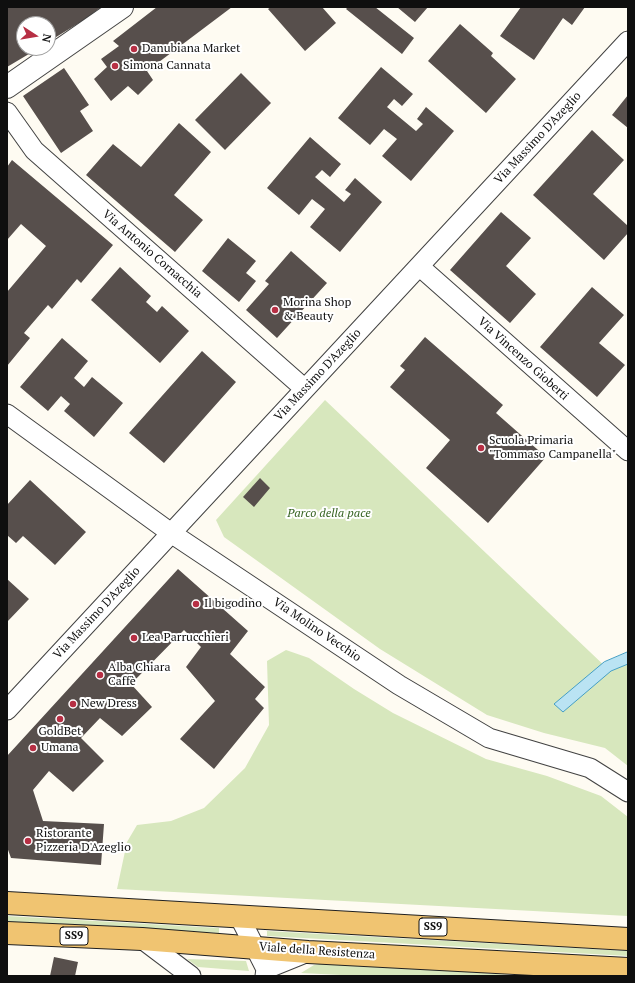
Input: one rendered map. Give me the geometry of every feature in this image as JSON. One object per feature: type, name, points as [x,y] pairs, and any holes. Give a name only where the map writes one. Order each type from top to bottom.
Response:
[{"type":"main road","name":"SS9","points":[[7,903],[628,939]]},
{"type":"main road","name":"Viale della Resistenza","points":[[7,933],[142,939],[308,952],[628,969]]},
{"type":"street","points":[[7,87],[122,7]]},
{"type":"street","name":"Via Massimo D'Azeglio","points":[[7,710],[628,41]]},
{"type":"street","name":"Via Antonio Cornacchia","points":[[7,112],[34,150],[305,389]]},
{"type":"street","name":"Via Vincenzo Gioberti","points":[[419,266],[628,451]]},
{"type":"street","name":"Via Molino Vecchio","points":[[7,414],[171,533],[399,685],[489,738],[590,768],[628,792]]},
{"type":"street","points":[[239,916],[255,947],[265,972],[308,952]]},
{"type":"street","points":[[142,939],[191,976]]},
{"type":"green space","name":"Parco della pace","points":[[325,400],[610,671],[628,664],[628,766],[605,748],[544,733],[487,715],[380,649],[224,537],[216,520]]},
{"type":"green space","points":[[286,650],[309,658],[354,689],[393,713],[486,759],[547,776],[601,796],[628,817],[628,916],[117,889],[127,842],[137,825],[171,821],[204,808],[245,768],[269,725],[267,661]]},
{"type":"green space","points":[[7,916],[219,928],[219,933],[7,922]]},
{"type":"green space","points":[[267,931],[628,951],[628,956],[267,936]]},
{"type":"green space","points":[[187,959],[246,961],[249,971],[198,967]]},
{"type":"green space","points":[[330,962],[524,976],[361,976],[301,973],[314,965]]},
{"type":"water","points":[[628,652],[628,664],[611,671],[563,712],[554,704],[604,662]]},
{"type":"building","points":[[7,7],[101,7],[87,18],[56,37],[56,16],[16,16],[16,56],[26,56],[7,67]]},
{"type":"building","points":[[157,7],[232,7],[147,71],[153,80],[138,95],[128,86],[111,101],[94,79],[107,67],[101,59],[119,46],[113,41]]},
{"type":"building","points":[[271,7],[322,7],[336,23],[305,51],[268,9]]},
{"type":"building","points":[[348,7],[375,7],[414,38],[402,54],[346,9]]},
{"type":"building","points":[[397,7],[428,7],[415,22]]},
{"type":"building","points":[[521,7],[585,7],[572,25],[563,18],[534,60],[500,36]]},
{"type":"building","points":[[460,24],[493,53],[491,56],[516,79],[486,113],[428,61]]},
{"type":"building","points":[[381,67],[413,94],[402,106],[394,99],[387,107],[416,131],[423,124],[417,119],[426,107],[454,131],[411,181],[382,156],[397,139],[384,129],[370,145],[338,118]]},
{"type":"building","points":[[64,68],[89,105],[80,111],[93,131],[61,153],[23,96]]},
{"type":"building","points":[[241,73],[271,103],[225,150],[195,120]]},
{"type":"building","points":[[628,95],[628,128],[612,115]]},
{"type":"building","points":[[179,123],[211,152],[174,195],[203,220],[175,252],[86,175],[113,144],[141,167]]},
{"type":"building","points":[[592,130],[624,160],[593,194],[628,226],[628,233],[604,260],[533,195]]},
{"type":"building","points":[[310,137],[341,164],[330,177],[322,170],[315,177],[344,202],[351,194],[345,190],[355,178],[382,202],[340,252],[310,227],[325,209],[312,199],[299,215],[267,188]]},
{"type":"building","points":[[12,160],[113,245],[81,283],[77,279],[52,309],[48,305],[24,333],[30,338],[7,366],[7,292],[46,246],[21,224],[7,240],[7,167]]},
{"type":"building","points":[[501,212],[531,238],[506,266],[536,294],[510,323],[450,270]]},
{"type":"building","points":[[228,238],[256,261],[246,273],[256,281],[239,302],[202,271]]},
{"type":"building","points":[[291,251],[327,283],[277,338],[246,310],[269,284],[265,281]]},
{"type":"building","points":[[120,267],[151,296],[146,302],[157,312],[162,306],[189,331],[160,363],[91,300]]},
{"type":"building","points":[[592,287],[624,315],[599,343],[625,365],[597,397],[540,347]]},
{"type":"building","points":[[425,337],[503,405],[496,413],[546,457],[488,523],[426,468],[450,440],[390,387],[405,370],[400,366]]},
{"type":"building","points":[[62,338],[88,361],[74,378],[84,387],[92,377],[123,403],[94,437],[64,411],[70,404],[61,396],[48,411],[20,387]]},
{"type":"building","points":[[202,351],[236,382],[164,463],[129,433]]},
{"type":"building","points":[[260,478],[270,488],[254,507],[243,497]]},
{"type":"building","points":[[30,480],[86,532],[55,565],[23,536],[16,543],[7,535],[7,505]]},
{"type":"building","points":[[178,569],[248,631],[230,654],[265,687],[255,699],[264,708],[214,769],[180,739],[215,701],[186,667],[201,647],[184,630],[131,684],[152,707],[122,736],[100,718],[81,738],[104,761],[73,792],[49,771],[33,790],[43,821],[104,824],[101,865],[11,858],[7,847],[7,756]]},
{"type":"building","points":[[7,579],[29,599],[7,622]]},
{"type":"building","points":[[54,957],[78,962],[75,976],[50,976]]},
{"type":"place","name":"Danubiana Market","points":[[134,49]]},
{"type":"place","name":"Simona Cannata","points":[[115,66]]},
{"type":"place","name":"Morina Shop & Beauty","points":[[275,310]]},
{"type":"place","name":"Scuola Primaria \"Tommaso Campanella\"","points":[[481,448]]},
{"type":"place","name":"Il bigodino","points":[[196,604]]},
{"type":"place","name":"Lea Parrucchieri","points":[[134,638]]},
{"type":"place","name":"Alba Chiara Caffè","points":[[100,675]]},
{"type":"place","name":"New Dress","points":[[73,704]]},
{"type":"place","name":"GoldBet","points":[[60,719]]},
{"type":"place","name":"Umana","points":[[33,748]]},
{"type":"place","name":"Ristorante Pizzeria D'Azeglio","points":[[28,841]]}]
